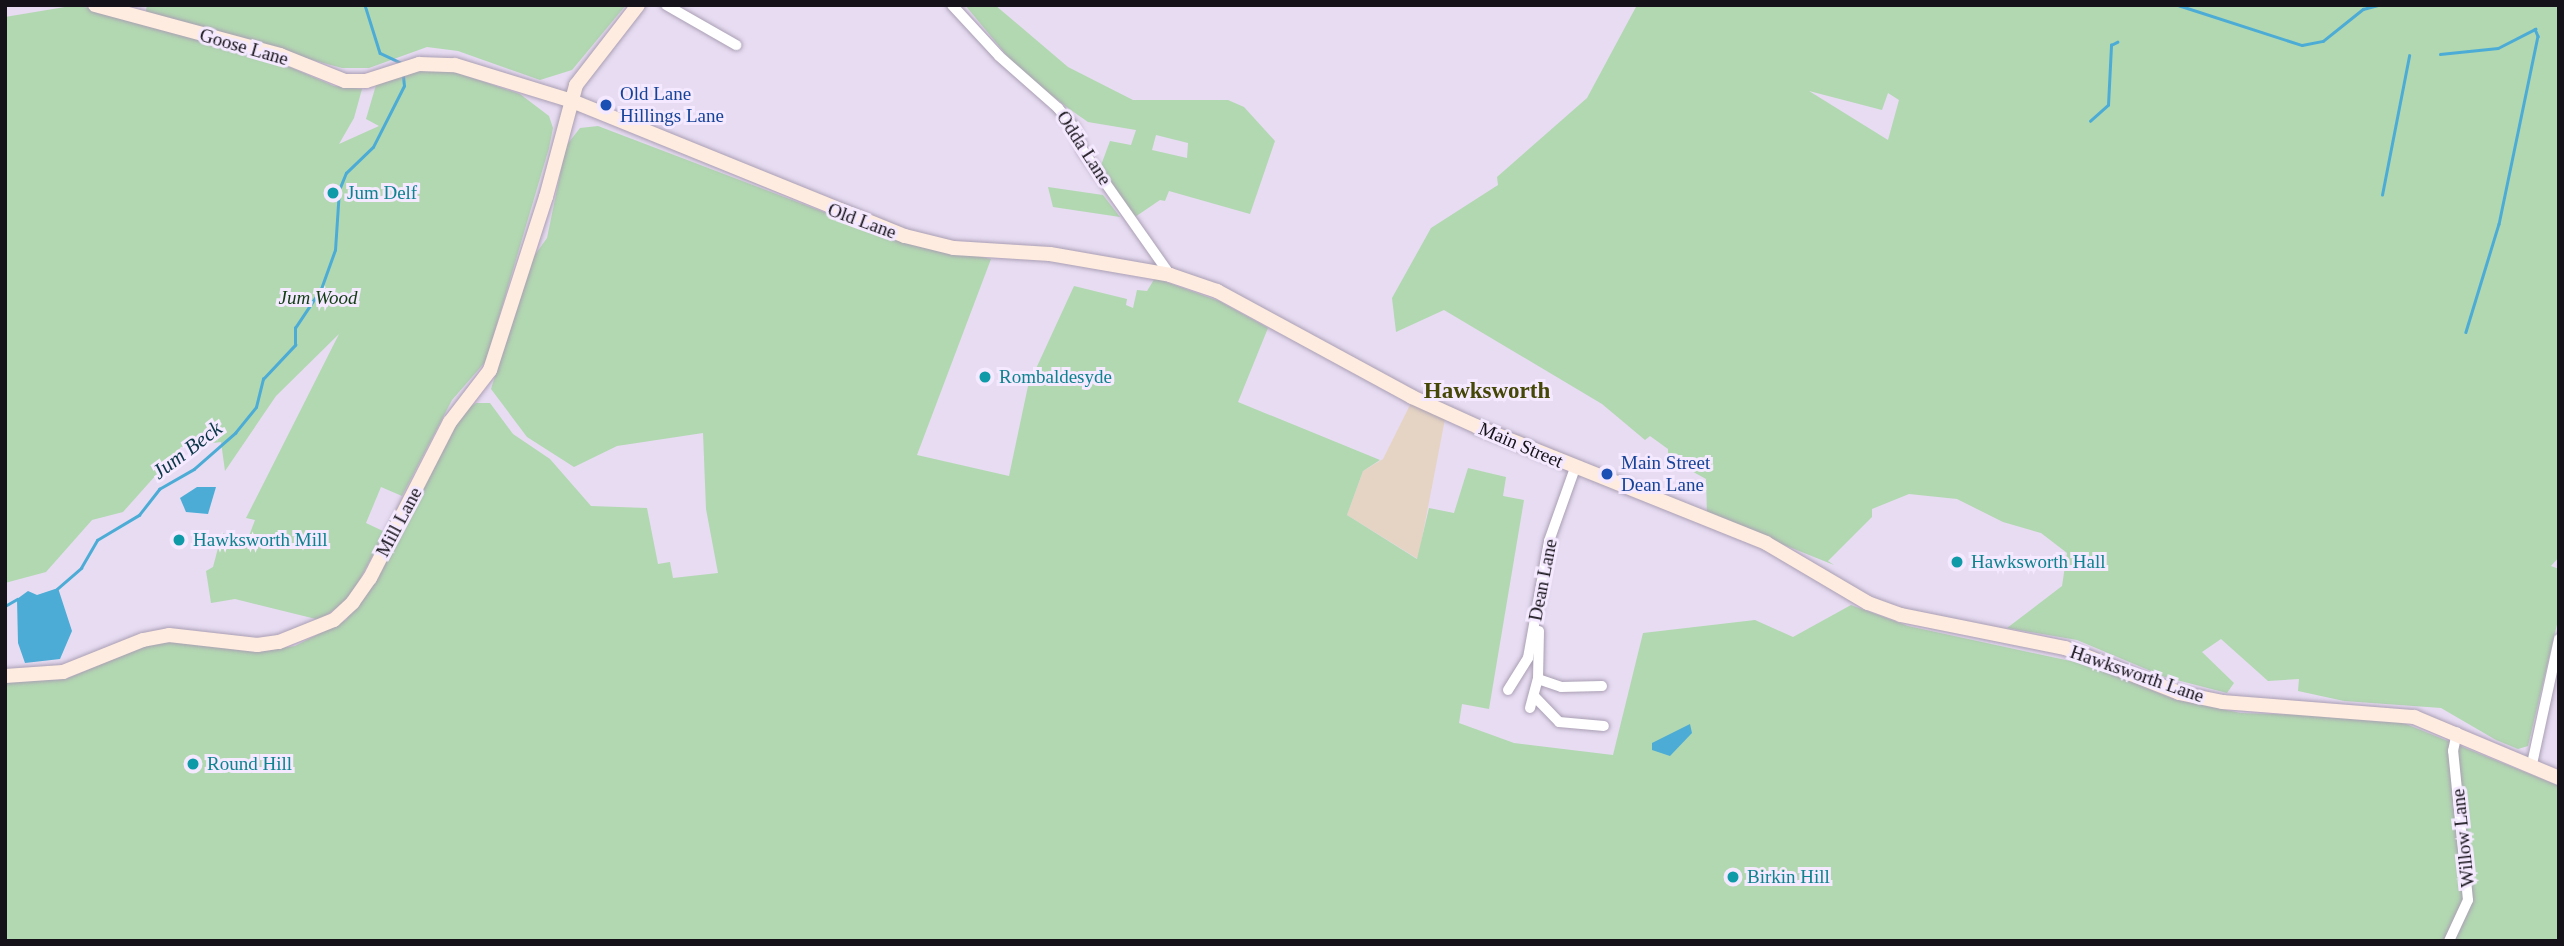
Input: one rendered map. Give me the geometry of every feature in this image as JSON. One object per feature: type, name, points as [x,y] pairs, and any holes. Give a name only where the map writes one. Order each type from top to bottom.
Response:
[{"type":"street","name":"Goose Lane","points":[[94,5],[279,55],[345,81],[437,62],[455,65],[572,101]]},
{"type":"street","name":"Mill Lane","points":[[5,676],[63,672],[143,640],[169,635],[257,645],[279,642],[334,620],[353,602],[370,578],[450,422],[490,369],[572,101],[585,72],[638,5]]},
{"type":"street","points":[[666,5],[736,45]]},
{"type":"street","name":"Odda Lane","points":[[952,5],[999,56],[1058,108],[1075,129],[1083,151],[1170,275]]},
{"type":"street","name":"Old Lane","points":[[572,101],[905,236],[954,247],[1050,254],[1170,275]]},
{"type":"street","name":"Main Street","points":[[1170,275],[1217,291],[1412,397],[1575,468],[1766,543]]},
{"type":"street","name":"Dean Lane","points":[[1508,690],[1528,658],[1549,541],[1575,468]]},
{"type":"street","points":[[1530,708],[1538,679],[1537,638],[1555,559],[1549,541]]},
{"type":"street","name":"Hawksworth Lane","points":[[1766,543],[1868,603],[1901,615],[2065,648],[2179,693],[2223,702],[2401,715],[2457,732],[2559,778]]},
{"type":"street","points":[[2532,764],[2559,639]]},
{"type":"street","points":[[1538,679],[1561,687],[1602,686]]},
{"type":"street","points":[[1534,696],[1559,722],[1604,726]]},
{"type":"street","name":"Willow Lane","points":[[2449,941],[2468,900],[2453,751],[2457,732]]},
{"type":"shaded area","points":[[1411,403],[1445,419],[1418,559],[1347,515],[1363,471],[1383,459]]},
{"type":"green space","name":"Jum Wood","points":[[77,5],[264,56],[334,86],[362,89],[354,118],[339,144],[379,126],[366,119],[376,85],[407,71],[437,66],[520,94],[549,116],[553,128],[549,148],[486,361],[452,400],[402,496],[381,487],[366,523],[385,532],[350,598],[320,620],[235,599],[211,603],[206,571],[213,567],[222,533],[242,539],[249,536],[255,520],[246,518],[339,334],[276,396],[225,471],[221,442],[181,447],[123,512],[92,520],[46,572],[5,583],[5,17]]},
{"type":"green space","points":[[147,5],[626,5],[572,70],[540,80],[458,51],[427,47],[369,68],[342,68],[145,15]]},
{"type":"green space","points":[[965,5],[995,5],[1068,67],[1133,100],[1228,100],[1244,107],[1275,141],[1250,214],[1169,191],[1165,201],[1160,200],[1135,217],[1100,168],[1110,141],[1131,145],[1136,130],[1088,122],[1018,69]],"holes":[[[1156,135],[1188,143],[1187,158],[1152,150]]]},
{"type":"green space","points":[[1637,5],[2559,5],[2559,557],[2551,566],[2559,569],[2559,616],[2528,746],[2518,749],[2496,740],[2441,708],[2344,701],[2298,691],[2299,679],[2268,681],[2221,639],[2202,652],[2234,683],[2227,693],[2165,677],[2077,640],[2007,628],[2062,586],[2067,553],[2041,533],[2003,522],[1957,499],[1909,494],[1872,509],[1872,517],[1828,561],[1834,565],[1707,514],[1706,479],[1668,458],[1668,449],[1650,436],[1645,440],[1602,404],[1444,310],[1396,332],[1392,298],[1431,228],[1498,185],[1497,177],[1587,98]],"holes":[[[1809,91],[1882,110],[1888,93],[1899,100],[1888,140]]]},
{"type":"green space","points":[[598,126],[892,238],[991,259],[917,455],[1009,476],[1028,386],[1074,286],[1127,299],[1126,305],[1133,308],[1137,290],[1147,291],[1155,278],[1219,301],[1268,328],[1238,402],[1380,460],[1363,471],[1347,515],[1417,559],[1429,508],[1454,513],[1468,468],[1506,477],[1503,496],[1524,500],[1489,709],[1462,704],[1459,723],[1514,743],[1613,755],[1643,633],[1755,620],[1793,637],[1851,605],[1908,626],[2089,665],[2176,700],[2241,713],[2373,717],[2406,724],[2559,786],[2559,941],[5,941],[5,682],[66,679],[148,644],[182,641],[255,652],[295,646],[346,620],[378,574],[463,412],[476,403],[490,403],[513,434],[550,459],[591,506],[647,508],[658,564],[670,562],[673,578],[718,573],[706,509],[703,433],[617,446],[574,467],[527,437],[491,389],[532,259],[547,238],[566,146],[580,128]]},
{"type":"green space","points":[[1048,187],[1103,195],[1120,217],[1053,207]]},
{"type":"water","points":[[197,487],[216,487],[208,514],[186,512],[180,498]]},
{"type":"water","points":[[58,588],[72,631],[60,659],[25,663],[18,643],[17,599],[28,591],[37,595]]},
{"type":"water","points":[[1690,724],[1692,733],[1670,756],[1652,750],[1652,743]]},
{"type":"waterway","name":"Jum Beck","points":[[365,5],[380,53],[401,63]]},
{"type":"waterway","points":[[2178,5],[2302,45],[2323,41],[2363,9],[2378,5]]},
{"type":"waterway","points":[[2440,54],[2498,48],[2535,29],[2538,36],[2499,224],[2466,332]]},
{"type":"waterway","points":[[2090,121],[2108,105],[2111,45],[2117,42]]},
{"type":"waterway","points":[[2382,195],[2409,56]]},
{"type":"waterway","name":"Jum Beck","points":[[57,589],[81,568],[97,540],[139,515],[159,489],[194,469],[235,433],[256,407],[263,379],[295,345],[295,328],[321,289],[335,250],[339,190],[346,173],[373,147],[404,86],[403,76]]},
{"type":"waterway","name":"Jum Beck","points":[[5,606],[17,599]]},
{"type":"place","name":"Old Lane Hillings Lane","points":[[606,105]]},
{"type":"place","name":"Jum Delf","points":[[333,193]]},
{"type":"place","name":"Rombaldesyde","points":[[985,377]]},
{"type":"place","name":"Main Street Dean Lane","points":[[1607,474]]},
{"type":"place","name":"Hawksworth Mill","points":[[179,540]]},
{"type":"place","name":"Hawksworth Hall","points":[[1957,562]]},
{"type":"place","name":"Round Hill","points":[[193,764]]},
{"type":"place","name":"Birkin Hill","points":[[1733,877]]},
{"type":"district","name":"Hawksworth","points":[[1487,391]]}]
